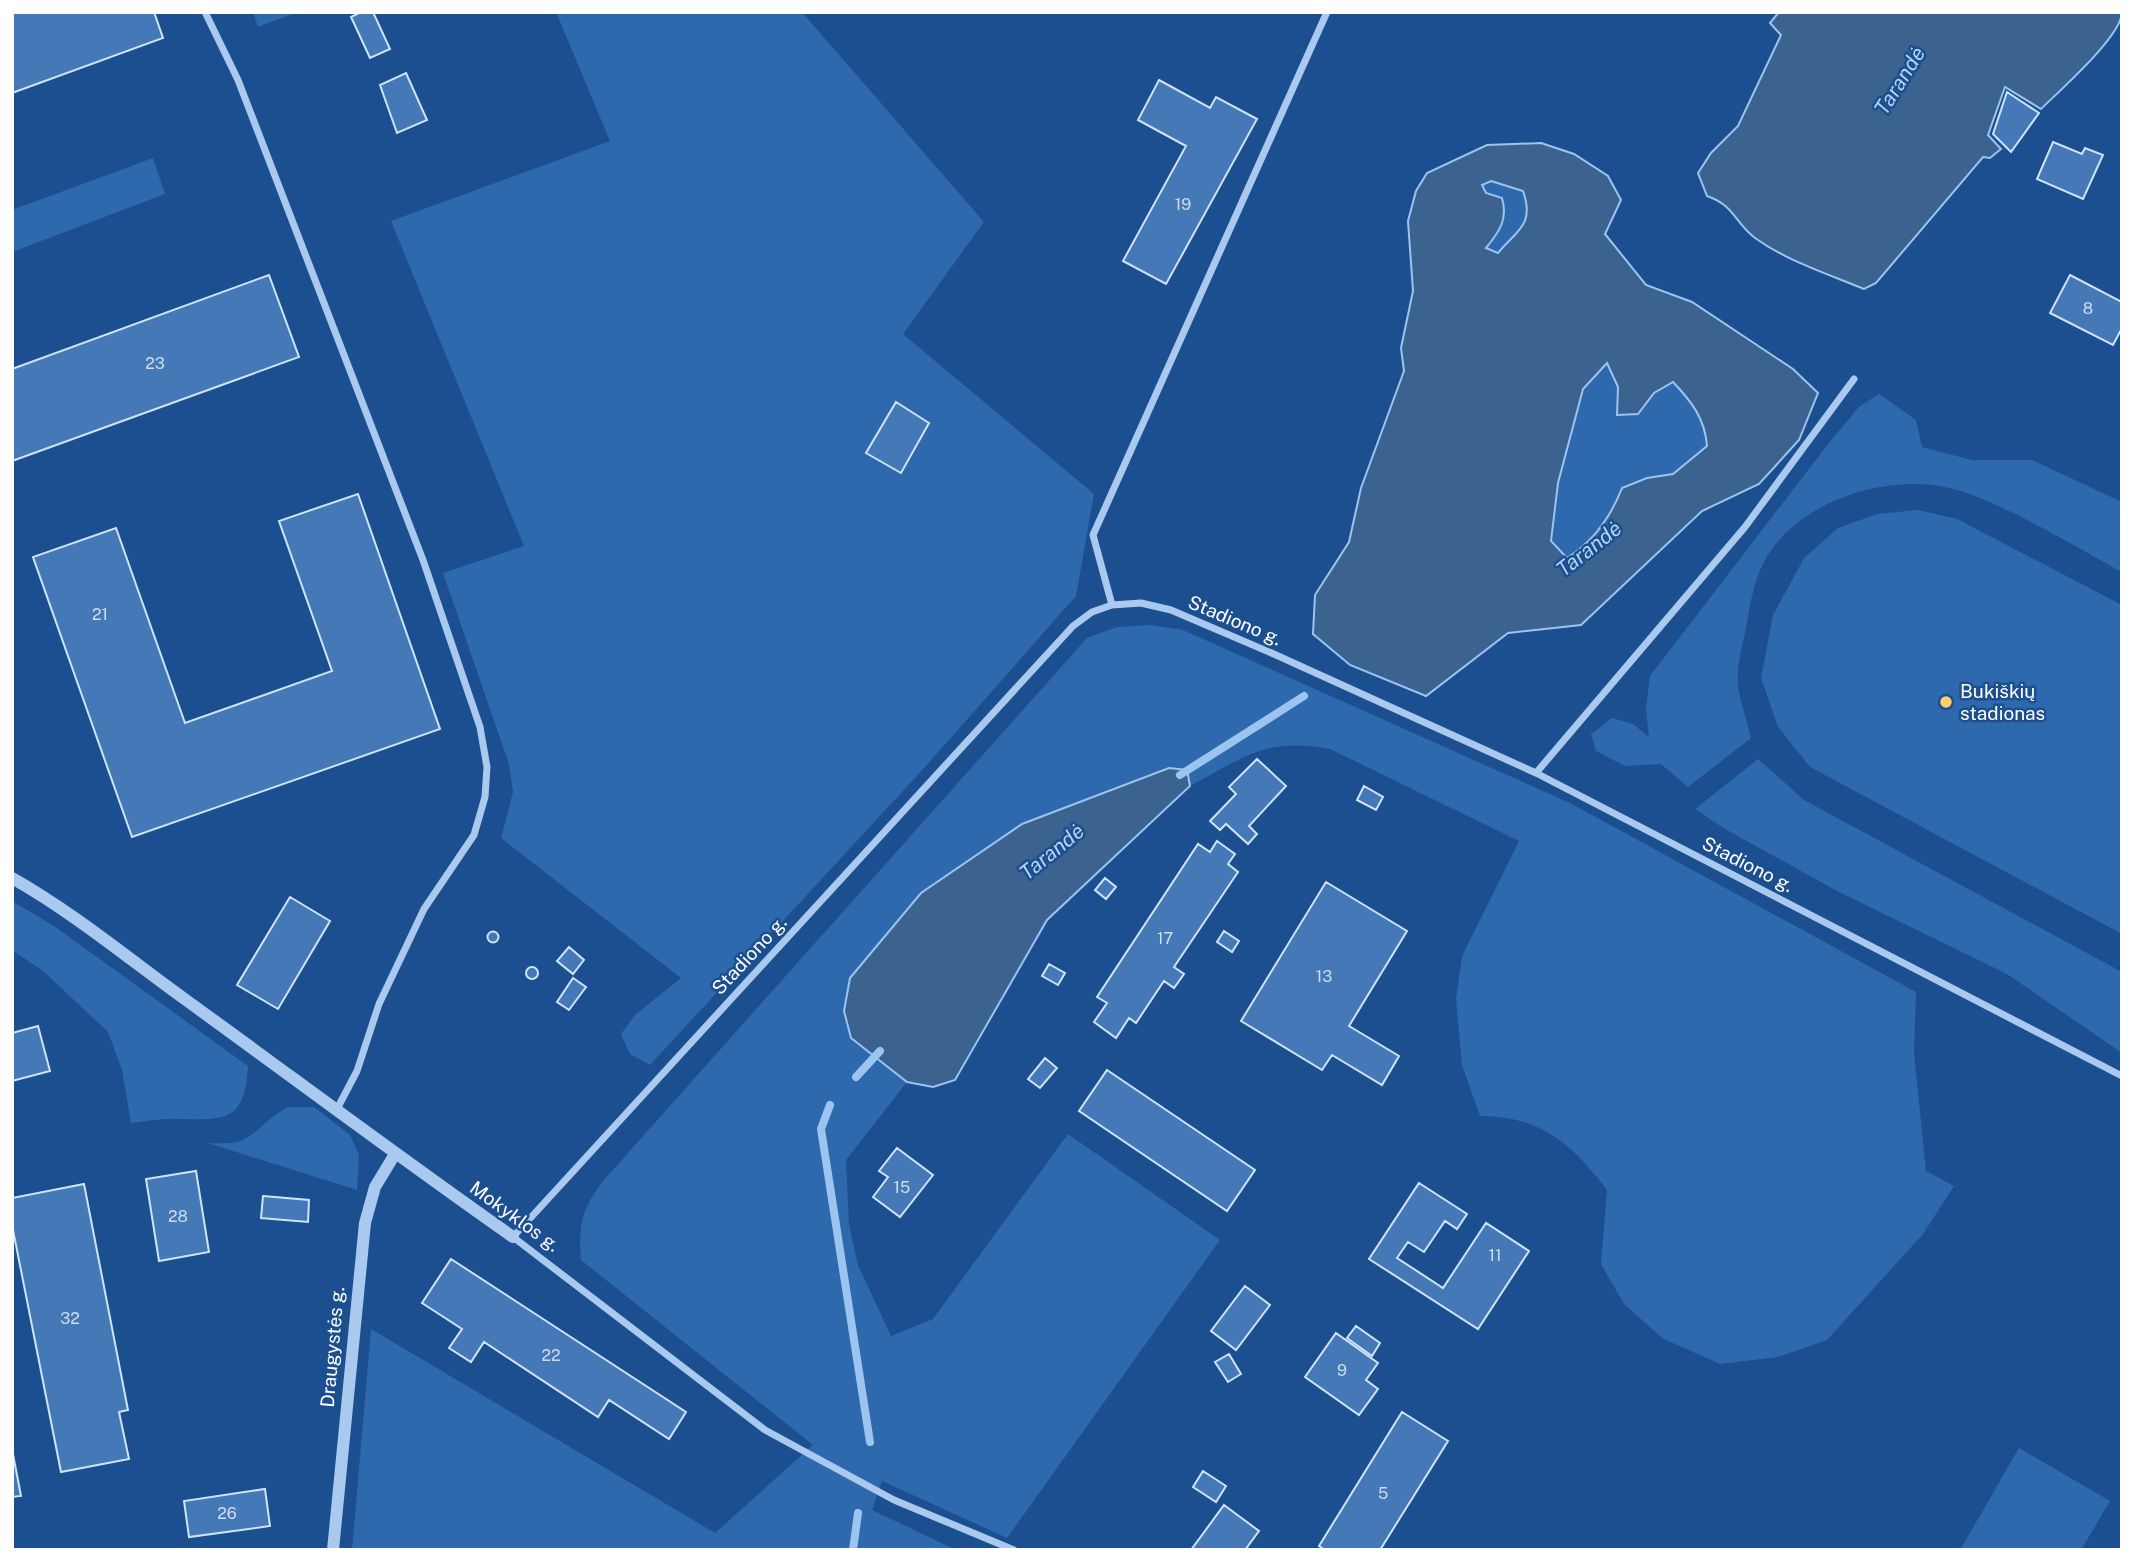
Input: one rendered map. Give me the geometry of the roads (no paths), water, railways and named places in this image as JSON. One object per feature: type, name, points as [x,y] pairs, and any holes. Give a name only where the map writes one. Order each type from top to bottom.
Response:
[{"type":"street","points":[[205,12],[238,80],[423,561],[480,727],[487,767],[485,797],[474,835],[424,909],[379,1004],[357,1072],[337,1109]]},
{"type":"street","points":[[1112,605],[1093,535],[1326,12]]},
{"type":"street","points":[[1536,772],[1745,527],[1854,379]]},
{"type":"street","name":"Stadiono g.","points":[[513,1237],[1073,626],[1092,612],[1112,605],[1141,603],[1171,610],[1536,772],[2122,1076]]},
{"type":"street","name":"Mokyklos g.","points":[[12,878],[71,916],[395,1154],[513,1237],[703,1384],[783,1441],[894,1500],[1014,1550]]},
{"type":"street","name":"Draugystės g.","points":[[333,1550],[365,1223],[375,1187],[395,1154]]},
{"type":"water","points":[[1779,12],[2122,12],[2112,35],[2075,77],[2041,109],[2005,87],[1988,135],[2001,149],[1990,158],[1983,157],[1876,283],[1864,289],[1794,260],[1755,238],[1729,209],[1707,196],[1698,173],[1711,153],[1738,126],[1781,35],[1770,23]]},
{"type":"water","points":[[1541,143],[1574,154],[1608,176],[1621,200],[1605,234],[1646,285],[1692,302],[1793,369],[1818,393],[1799,440],[1759,484],[1702,511],[1581,625],[1508,633],[1426,696],[1350,665],[1313,634],[1315,595],[1349,542],[1361,488],[1404,371],[1401,348],[1413,291],[1408,221],[1416,191],[1427,173],[1487,145]],"holes":[[[1491,181],[1523,191],[1527,212],[1522,226],[1498,253],[1486,248],[1499,230],[1504,212],[1502,198],[1486,193],[1482,185]],[[1607,363],[1618,387],[1617,415],[1638,414],[1654,393],[1673,382],[1696,411],[1704,427],[1707,446],[1673,474],[1647,478],[1622,488],[1600,527],[1585,544],[1567,558],[1551,541],[1558,483],[1583,389]]]},
{"type":"water","points":[[1169,768],[1187,770],[1190,786],[1047,920],[955,1080],[933,1087],[907,1082],[851,1038],[844,1011],[850,978],[921,893],[1022,824]]},
{"type":"waterway","name":"Tarandė","points":[[1180,775],[1304,696]]},
{"type":"waterway","name":"Tarandė","points":[[856,1077],[880,1051]]},
{"type":"waterway","name":"Tarandė","points":[[830,1105],[821,1129],[870,1442]]},
{"type":"waterway","name":"Tarandė","points":[[853,1550],[858,1513]]},
{"type":"place","name":"Bukiškių stadionas","points":[[1946,702]]}]
